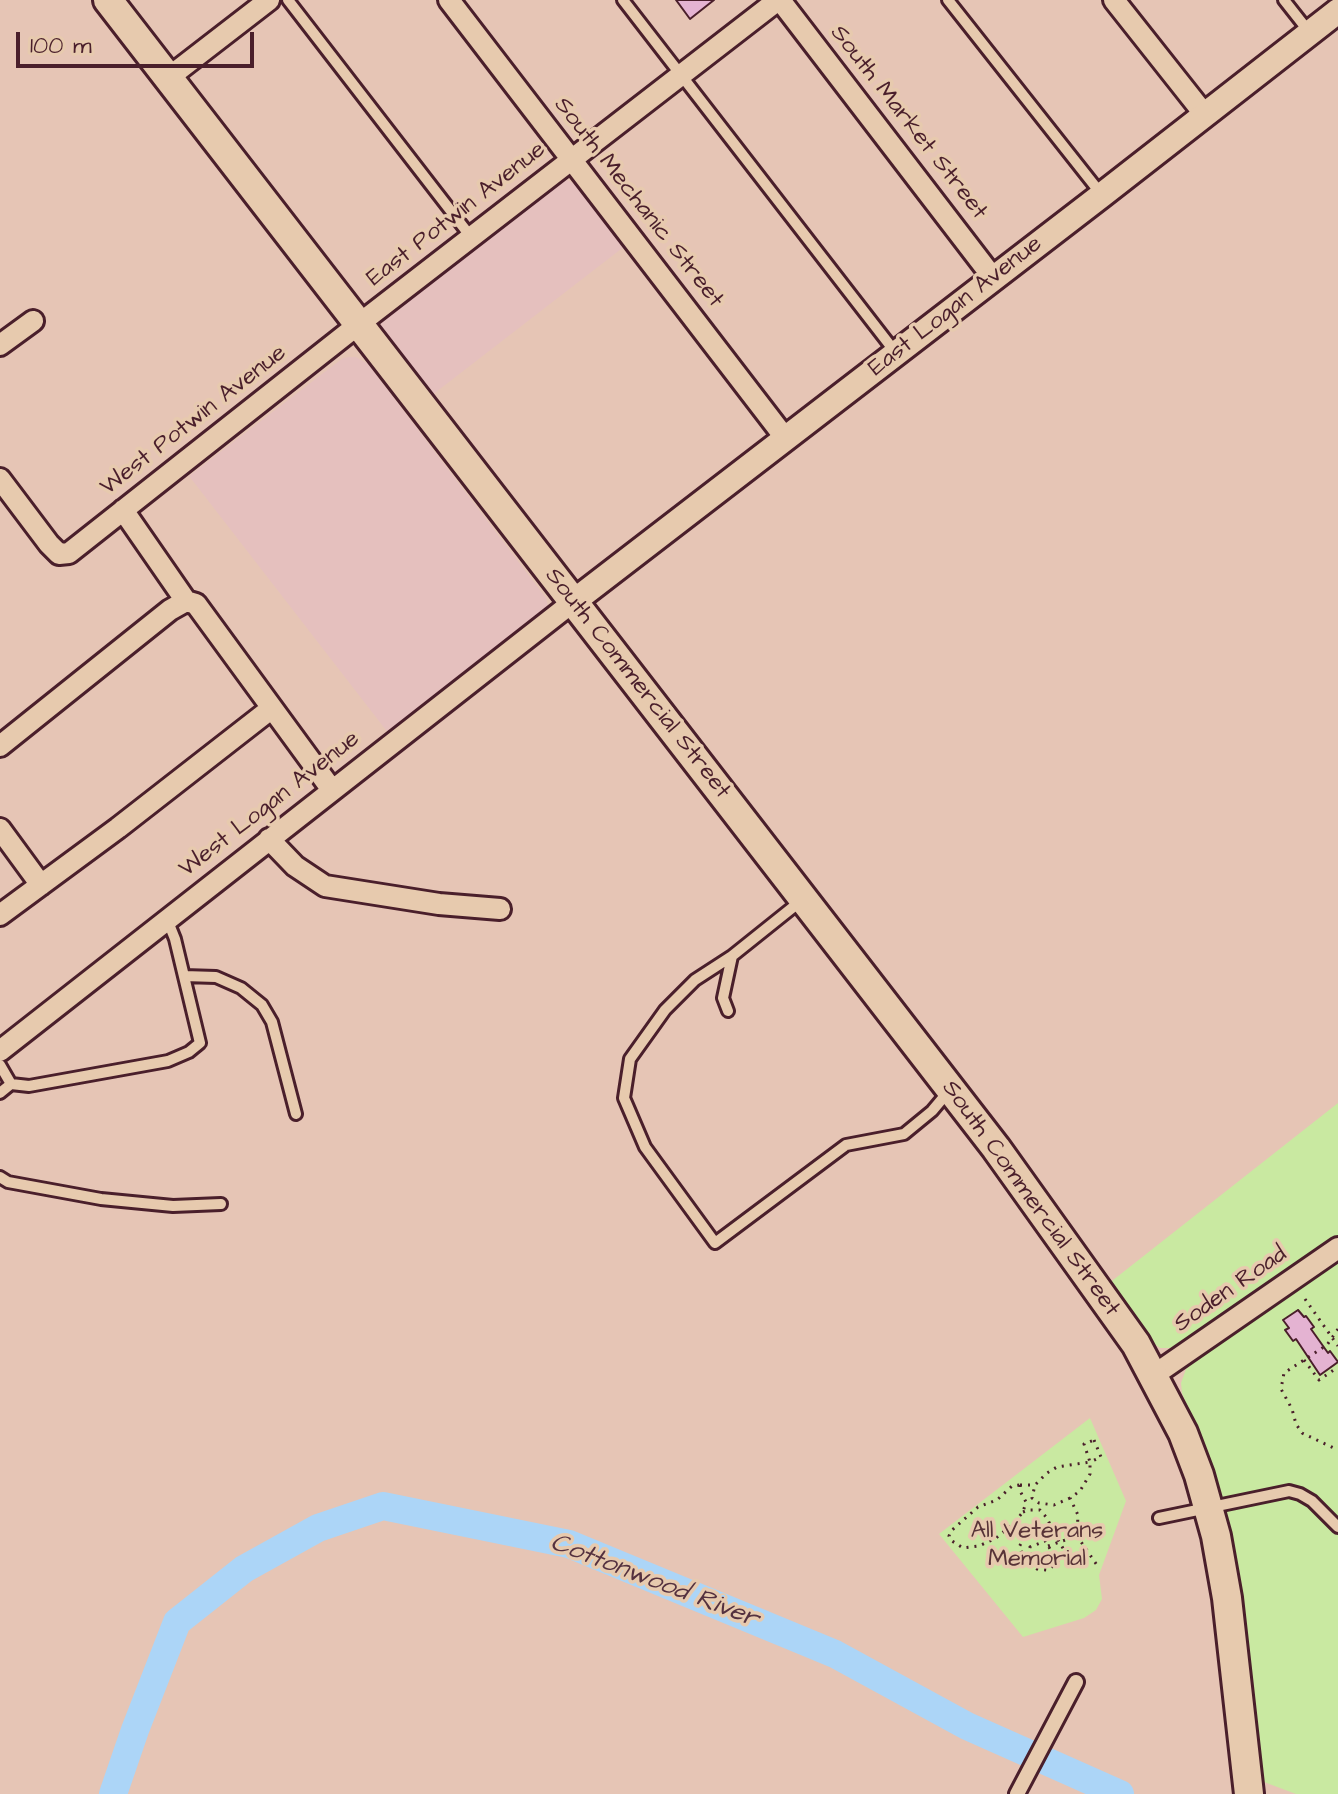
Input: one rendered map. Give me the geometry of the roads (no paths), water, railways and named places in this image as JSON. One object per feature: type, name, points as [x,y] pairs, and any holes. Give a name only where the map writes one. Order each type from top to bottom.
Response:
[{"type":"main road","name":"South Commercial Street","points":[[108,0],[996,1148],[1127,1332],[1154,1375],[1183,1433],[1208,1508],[1222,1570],[1249,1794]]},
{"type":"street","points":[[168,78],[269,0]]},
{"type":"street","name":"South Mechanic Street","points":[[449,0],[786,439]]},
{"type":"street","name":"East Potwin Avenue","points":[[359,324],[779,0]]},
{"type":"street","name":"South Market Street","points":[[779,0],[994,279]]},
{"type":"street","points":[[1114,0],[1205,115]]},
{"type":"street","name":"East Logan Avenue","points":[[573,602],[1338,11]]},
{"type":"street","points":[[0,345],[33,321]]},
{"type":"street","name":"West Potwin Avenue","points":[[0,479],[49,544],[59,554],[69,553],[359,324]]},
{"type":"street","points":[[123,510],[186,601],[196,604],[332,790]]},
{"type":"street","points":[[0,746],[170,610],[186,601]]},
{"type":"street","name":"West Logan Avenue","points":[[0,1051],[573,602]]},
{"type":"street","points":[[0,915],[272,708]]},
{"type":"street","points":[[0,829],[41,885]]},
{"type":"street","points":[[269,839],[295,866],[325,886],[439,904],[500,909]]},
{"type":"street","name":"Soden Road","points":[[1154,1375],[1338,1248]]},
{"type":"street","points":[[1017,1794],[1076,1682]]},
{"type":"lane","points":[[288,0],[471,237]]},
{"type":"lane","points":[[623,0],[897,353]]},
{"type":"lane","points":[[948,0],[1102,195]]},
{"type":"lane","points":[[1284,0],[1310,33]]},
{"type":"lane","points":[[803,899],[732,956],[695,980],[665,1010],[630,1059],[624,1098],[645,1147],[715,1243],[846,1145],[904,1134],[932,1111],[950,1090]]},
{"type":"lane","points":[[0,1093],[11,1084],[29,1086],[168,1061],[189,1052],[200,1043],[175,939],[167,919]]},
{"type":"lane","points":[[728,1011],[723,998],[732,956]]},
{"type":"lane","points":[[184,976],[216,977],[241,988],[262,1005],[272,1022],[296,1114]]},
{"type":"lane","points":[[0,1065],[11,1084]]},
{"type":"lane","points":[[0,1177],[8,1182],[101,1199],[173,1206],[221,1204]]},
{"type":"lane","points":[[1159,1518],[1289,1491],[1312,1501],[1338,1527]]},
{"type":"waterway","name":"Cottonwood River","points":[[113,1794],[177,1622],[244,1569],[318,1528],[383,1506],[569,1544],[835,1654],[967,1726],[1120,1794]]},
{"type":"park label","name":"All Veterans Memorial","points":[[1037,1546]]}]
